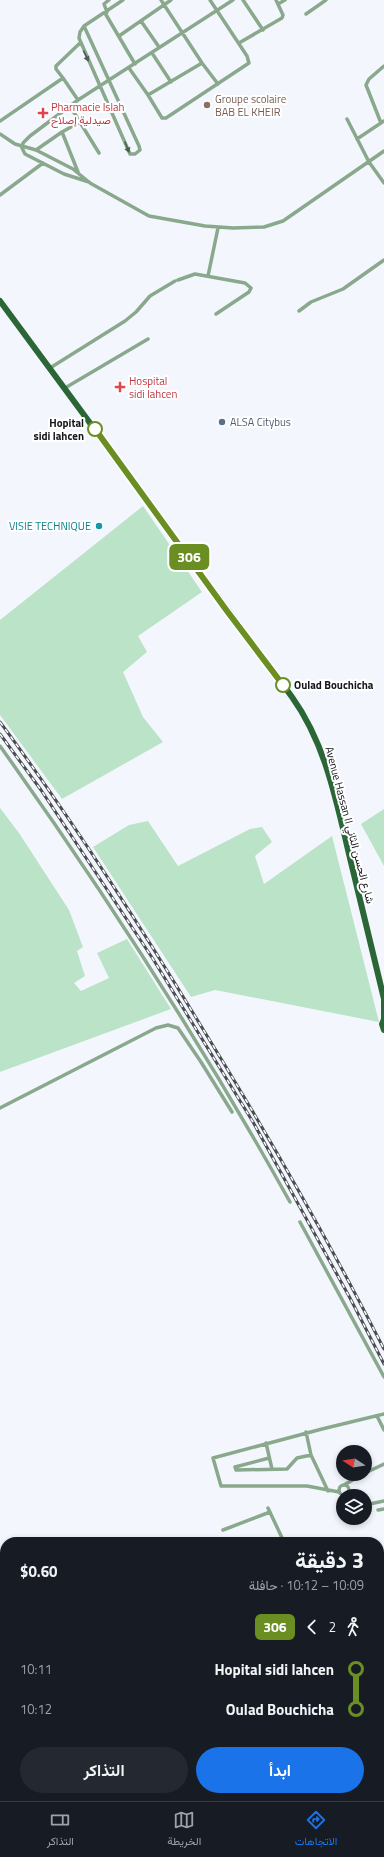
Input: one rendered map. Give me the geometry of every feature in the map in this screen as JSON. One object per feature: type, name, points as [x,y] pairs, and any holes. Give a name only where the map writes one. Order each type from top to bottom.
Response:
[{"type":"main road","name":"Avenue Hassan II شارع الحسن الثاني","points":[[0,301],[227,611],[292,697],[311,727],[323,756],[338,810],[384,1000],[384,1019],[382,1024],[384,1030]]},
{"type":"street","points":[[109,0],[104,4],[106,12],[135,64]]},
{"type":"street","points":[[84,26],[139,146],[140,150],[137,153],[130,154],[80,43],[79,35],[84,26],[123,0]]},
{"type":"street","points":[[162,0],[202,63],[218,84]]},
{"type":"street","points":[[119,36],[171,0]]},
{"type":"street","points":[[129,68],[159,114],[162,118],[166,118],[249,63],[247,56],[239,43],[210,0]]},
{"type":"street","points":[[22,146],[28,137],[78,100],[233,0]]},
{"type":"street","points":[[243,0],[263,30]]},
{"type":"street","points":[[239,43],[283,17],[276,0]]},
{"type":"street","points":[[278,4],[285,0]]},
{"type":"street","points":[[306,14],[326,0]]},
{"type":"street","points":[[141,21],[159,48]]},
{"type":"street","points":[[78,100],[56,69],[56,66],[80,43]]},
{"type":"street","points":[[152,52],[171,82]]},
{"type":"street","points":[[148,95],[202,63]]},
{"type":"street","points":[[357,140],[383,122],[366,85],[369,79],[384,66]]},
{"type":"street","points":[[0,121],[63,78]]},
{"type":"street","points":[[70,106],[100,153]]},
{"type":"street","points":[[347,119],[369,162],[384,183]]},
{"type":"street","points":[[36,150],[62,132],[80,122]]},
{"type":"street","points":[[62,132],[78,172]]},
{"type":"street","points":[[0,134],[22,146],[36,150],[78,172],[90,183]]},
{"type":"street","points":[[22,146],[25,154],[71,177],[90,183],[148,216],[218,228],[252,228],[276,224],[293,215],[384,152]]},
{"type":"street","points":[[0,195],[43,163]]},
{"type":"street","points":[[208,276],[218,228]]},
{"type":"street","points":[[299,311],[311,302],[343,289],[384,260]]},
{"type":"street","points":[[50,368],[131,317],[150,296],[192,274],[246,282],[252,288],[249,292],[216,314]]},
{"type":"street","points":[[65,388],[148,339]]},
{"type":"street","points":[[0,746],[72,846],[134,940],[209,1062],[290,1202]]},
{"type":"street","points":[[0,1108],[143,1034],[168,1025],[178,1028],[232,1112]]},
{"type":"street","points":[[300,1222],[384,1377]]},
{"type":"street","points":[[336,1492],[307,1486],[221,1486],[213,1458],[306,1432],[384,1414]]},
{"type":"street","points":[[377,1416],[384,1430]]},
{"type":"street","points":[[306,1432],[311,1456],[328,1491]]},
{"type":"street","points":[[266,1443],[272,1469]]},
{"type":"street","points":[[269,1458],[235,1467],[236,1470],[287,1469],[297,1458],[311,1456]]},
{"type":"street","points":[[372,1469],[384,1464]]},
{"type":"street","points":[[340,1489],[340,1487],[351,1481]]},
{"type":"street","points":[[344,1485],[349,1489]]},
{"type":"street","points":[[372,1504],[384,1502]]},
{"type":"street","points":[[268,1508],[282,1537]]},
{"type":"street","points":[[378,1510],[384,1509]]},
{"type":"street","points":[[223,1530],[270,1512]]},
{"type":"green space","points":[[143,506],[202,592],[138,636],[147,652],[123,672],[143,717],[163,742],[62,799],[0,715],[0,620]]},
{"type":"green space","points":[[0,808],[19,833],[69,910],[83,947],[77,951],[85,976],[74,983],[81,991],[109,978],[97,953],[127,939],[171,1009],[0,1072]]},
{"type":"green space","points":[[384,809],[384,866],[361,824]]},
{"type":"green space","points":[[148,821],[178,866],[250,829],[262,827],[272,842],[255,856],[264,884],[332,836],[379,1022],[215,990],[191,997],[93,847],[129,825]]},
{"type":"railway","points":[[0,722],[102,869],[198,1021],[294,1183],[384,1349]]},
{"type":"railway","points":[[0,734],[41,790],[153,959],[253,1122],[350,1298],[384,1364]]},
{"type":"bus line","name":"306","points":[[95,429],[227,611],[283,685]]},
{"type":"place","name":"Groupe scolaire BAB EL KHEIR","points":[[207,105]]},
{"type":"place","name":"Pharmacie Islah صيدلية إصلاح","points":[[43,113]]},
{"type":"place","name":"Hospital sidi lahcen","points":[[120,387]]},
{"type":"place","name":"ALSA Citybus","points":[[222,422]]},
{"type":"place","name":"Hopital sidi lahcen","points":[[95,429]]},
{"type":"place","name":"VISIE TECHNIQUE","points":[[99,526]]},
{"type":"place","name":"Oulad Bouchicha","points":[[283,685]]}]
